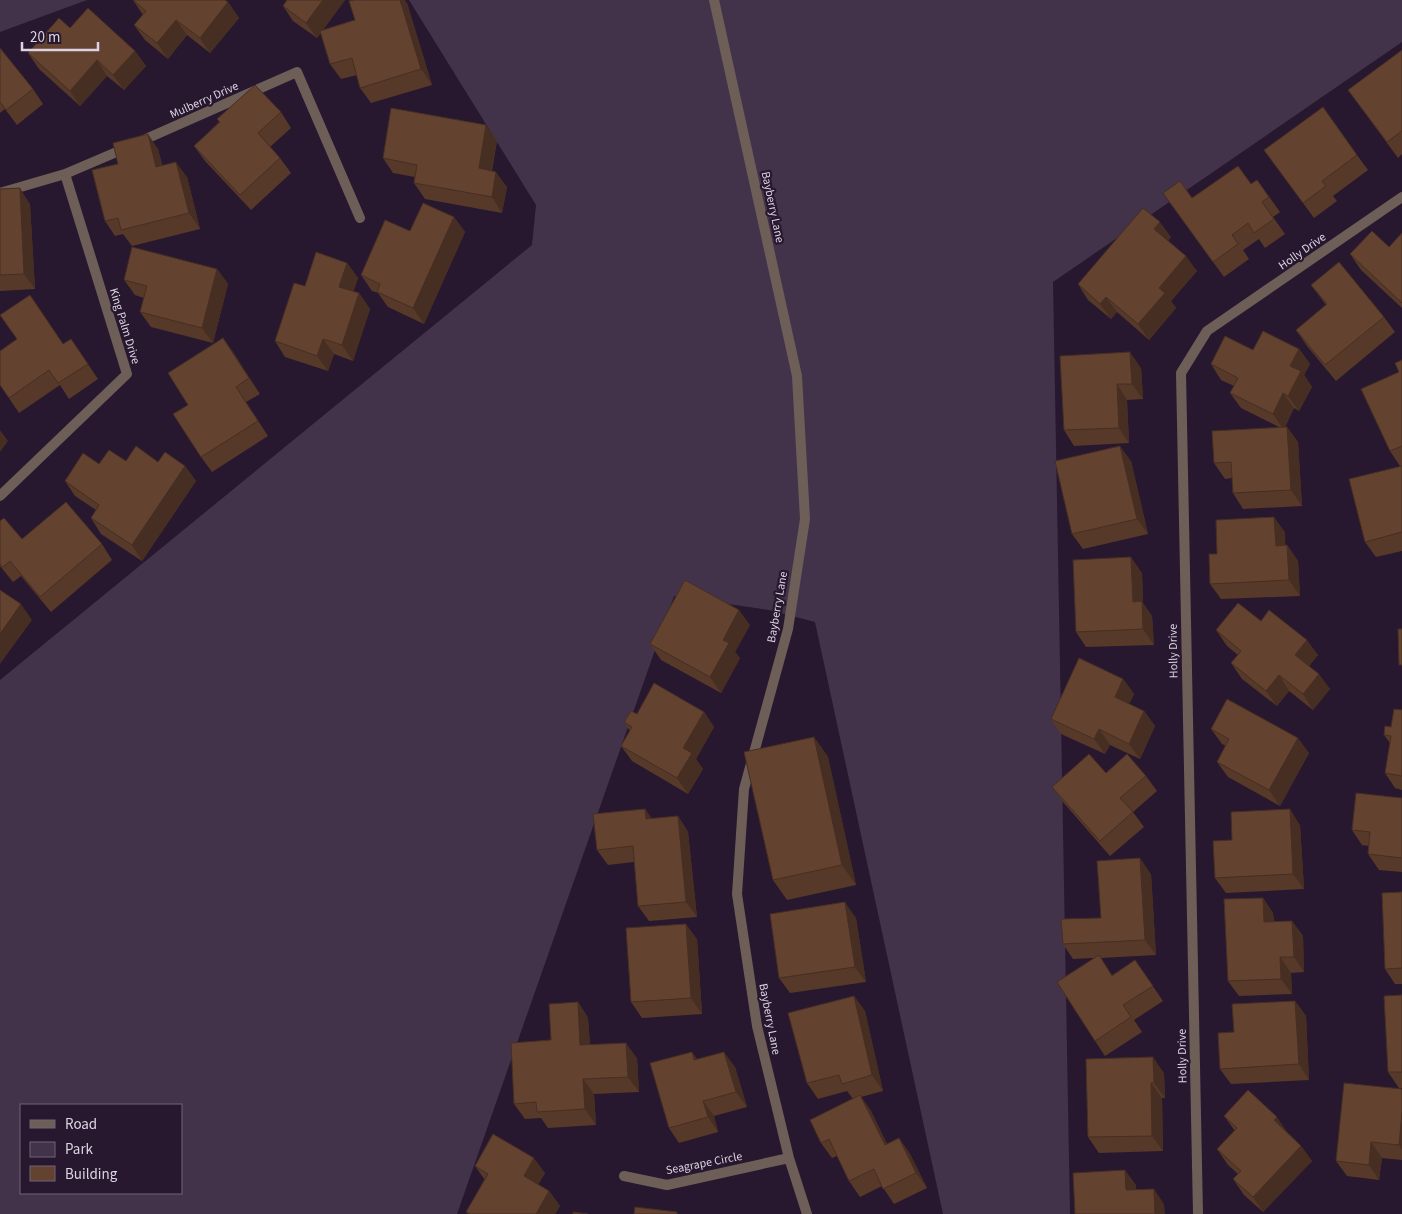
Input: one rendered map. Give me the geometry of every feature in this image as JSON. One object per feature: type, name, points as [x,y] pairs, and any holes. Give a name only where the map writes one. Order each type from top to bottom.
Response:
[{"type":"street","name":"Bayberry Lane","points":[[714,0],[797,376],[805,519],[788,630],[744,789],[737,894],[757,1026],[789,1158],[807,1214]]},
{"type":"street","name":"Mulberry Drive","points":[[0,193],[65,174],[297,72],[360,218]]},
{"type":"street","name":"King Palm Drive","points":[[0,496],[127,374],[65,174]]},
{"type":"street","name":"Holly Drive","points":[[1198,1214],[1181,373],[1208,331],[1402,197]]},
{"type":"street","name":"Seagrape Circle","points":[[624,1176],[667,1185],[789,1158]]},
{"type":"green space","points":[[0,0],[87,0],[0,32]]},
{"type":"green space","points":[[409,0],[1402,0],[1402,42],[1053,282],[1070,1214],[943,1214],[815,622],[769,610],[674,596],[457,1214],[0,1214],[0,680],[532,245],[536,205]]},
{"type":"building","points":[[133,0],[225,0],[228,2],[200,38],[176,20],[157,43],[134,25],[146,11]]},
{"type":"building","points":[[287,0],[323,0],[306,23],[283,6]]},
{"type":"building","points":[[400,0],[421,69],[360,88],[352,58],[330,64],[320,31],[355,20],[349,1]]},
{"type":"building","points":[[88,8],[135,51],[113,75],[97,60],[70,91],[28,53],[59,18],[70,28]]},
{"type":"building","points":[[0,48],[33,89],[6,110],[0,102]]},
{"type":"building","points":[[1402,50],[1402,131],[1387,142],[1348,90]]},
{"type":"building","points":[[255,85],[281,112],[258,133],[280,158],[240,195],[194,146],[220,122],[217,119]]},
{"type":"building","points":[[1323,107],[1357,155],[1322,181],[1326,186],[1303,203],[1264,150]]},
{"type":"building","points":[[391,108],[486,125],[479,168],[496,172],[492,197],[414,183],[417,165],[383,158]]},
{"type":"building","points":[[148,134],[156,167],[176,162],[189,213],[121,230],[118,218],[105,221],[92,170],[118,164],[113,143]]},
{"type":"building","points":[[1238,166],[1251,184],[1257,180],[1269,197],[1262,202],[1274,219],[1254,233],[1248,223],[1232,235],[1238,244],[1213,262],[1163,193],[1180,181],[1192,198]]},
{"type":"building","points":[[20,188],[24,274],[0,275],[0,189]]},
{"type":"building","points":[[423,203],[454,217],[413,308],[377,292],[380,284],[361,275],[385,220],[410,231]]},
{"type":"building","points":[[1143,208],[1160,222],[1154,229],[1186,256],[1159,288],[1165,293],[1138,324],[1106,297],[1100,304],[1078,284]]},
{"type":"building","points":[[1372,231],[1389,247],[1402,233],[1402,303],[1350,254]]},
{"type":"building","points":[[132,247],[217,269],[202,328],[140,312],[147,286],[124,280]]},
{"type":"building","points":[[316,252],[347,263],[339,287],[359,293],[342,345],[323,339],[317,356],[275,341],[294,283],[305,286]]},
{"type":"building","points":[[1339,262],[1384,317],[1325,365],[1296,330],[1327,304],[1311,285]]},
{"type":"building","points":[[30,295],[63,344],[71,339],[88,364],[58,383],[49,370],[9,398],[0,385],[0,351],[17,339],[0,315]]},
{"type":"building","points":[[1263,331],[1299,349],[1290,366],[1301,371],[1288,396],[1283,393],[1273,414],[1230,393],[1238,378],[1211,364],[1225,336],[1253,350]]},
{"type":"building","points":[[223,338],[249,378],[236,387],[258,421],[201,457],[173,414],[188,405],[168,373]]},
{"type":"building","points":[[1130,352],[1132,384],[1117,384],[1119,428],[1064,430],[1060,356]]},
{"type":"building","points":[[1402,360],[1402,446],[1390,451],[1361,389],[1399,372],[1395,363]]},
{"type":"building","points":[[1287,427],[1291,490],[1233,493],[1231,462],[1214,463],[1212,431]]},
{"type":"building","points":[[136,446],[158,462],[165,452],[185,466],[132,545],[91,518],[99,505],[65,481],[83,453],[99,464],[109,450],[126,461]]},
{"type":"building","points":[[1120,446],[1137,519],[1072,534],[1055,461]]},
{"type":"building","points":[[1402,466],[1402,532],[1365,542],[1349,479]]},
{"type":"building","points":[[66,502],[102,544],[40,597],[10,561],[3,567],[0,564],[0,521],[4,518],[22,539]]},
{"type":"building","points":[[1274,517],[1276,546],[1287,545],[1289,580],[1210,584],[1209,554],[1217,554],[1216,520]]},
{"type":"building","points":[[1131,557],[1133,602],[1142,601],[1143,629],[1076,632],[1073,560]]},
{"type":"building","points":[[685,580],[739,610],[723,640],[729,643],[710,677],[650,644]]},
{"type":"building","points":[[0,590],[21,604],[0,634]]},
{"type":"building","points":[[1238,603],[1261,621],[1269,610],[1307,640],[1295,655],[1319,674],[1303,694],[1279,675],[1266,691],[1231,663],[1241,651],[1216,630]]},
{"type":"building","points":[[1398,629],[1402,629],[1402,665],[1399,665]]},
{"type":"building","points":[[1079,658],[1123,679],[1115,697],[1144,711],[1129,744],[1099,729],[1094,739],[1051,719]]},
{"type":"building","points":[[654,683],[704,712],[683,748],[692,753],[677,778],[621,746],[632,727],[624,722],[631,711],[637,714]]},
{"type":"building","points":[[1227,699],[1298,738],[1269,790],[1217,762],[1229,739],[1211,729]]},
{"type":"building","points":[[1394,709],[1402,710],[1402,776],[1385,773],[1391,736],[1384,735],[1385,726],[1391,727]]},
{"type":"building","points":[[814,737],[842,865],[773,880],[744,752]]},
{"type":"building","points":[[1089,754],[1106,773],[1127,754],[1146,776],[1120,798],[1133,812],[1100,841],[1052,787]]},
{"type":"building","points":[[1356,793],[1402,798],[1402,858],[1368,854],[1370,832],[1352,830]]},
{"type":"building","points":[[645,809],[646,819],[678,816],[686,902],[638,906],[633,846],[597,850],[593,814]]},
{"type":"building","points":[[1290,809],[1293,874],[1215,878],[1213,841],[1232,840],[1231,812]]},
{"type":"building","points":[[1140,858],[1145,940],[1063,944],[1061,919],[1101,918],[1097,861]]},
{"type":"building","points":[[1402,892],[1402,968],[1385,969],[1382,893]]},
{"type":"building","points":[[1263,898],[1264,922],[1292,921],[1294,957],[1280,957],[1281,979],[1228,981],[1224,899]]},
{"type":"building","points":[[845,902],[855,967],[779,978],[770,914]]},
{"type":"building","points":[[686,924],[691,998],[631,1002],[626,928]]},
{"type":"building","points":[[1099,955],[1112,976],[1135,960],[1153,986],[1123,1005],[1131,1017],[1095,1041],[1057,982]]},
{"type":"building","points":[[1402,995],[1402,1072],[1388,1072],[1384,996]]},
{"type":"building","points":[[854,996],[872,1075],[842,1084],[839,1075],[807,1083],[788,1013]]},
{"type":"building","points":[[1295,1001],[1299,1064],[1220,1069],[1218,1033],[1234,1032],[1232,1004]]},
{"type":"building","points":[[578,1002],[580,1045],[626,1043],[628,1077],[583,1079],[585,1109],[537,1112],[536,1102],[514,1104],[511,1043],[551,1040],[549,1004]]},
{"type":"building","points":[[692,1052],[694,1060],[724,1052],[736,1092],[703,1101],[708,1117],[669,1128],[650,1063]]},
{"type":"building","points":[[1153,1057],[1154,1083],[1151,1083],[1152,1136],[1088,1137],[1086,1059]]},
{"type":"building","points":[[1344,1083],[1402,1089],[1399,1145],[1371,1142],[1369,1165],[1336,1161]]},
{"type":"building","points":[[1248,1090],[1277,1117],[1274,1120],[1301,1146],[1253,1197],[1233,1179],[1241,1171],[1217,1149],[1237,1128],[1224,1116]]},
{"type":"building","points":[[860,1095],[885,1145],[899,1138],[916,1173],[883,1189],[874,1169],[849,1181],[829,1139],[821,1143],[810,1120]]},
{"type":"building","points":[[493,1134],[534,1158],[524,1176],[549,1191],[536,1214],[470,1214],[466,1212],[488,1174],[475,1166]]},
{"type":"building","points":[[1125,1170],[1126,1190],[1154,1189],[1155,1214],[1075,1214],[1073,1173]]},
{"type":"building","points":[[635,1207],[677,1212],[677,1214],[634,1214]]}]
